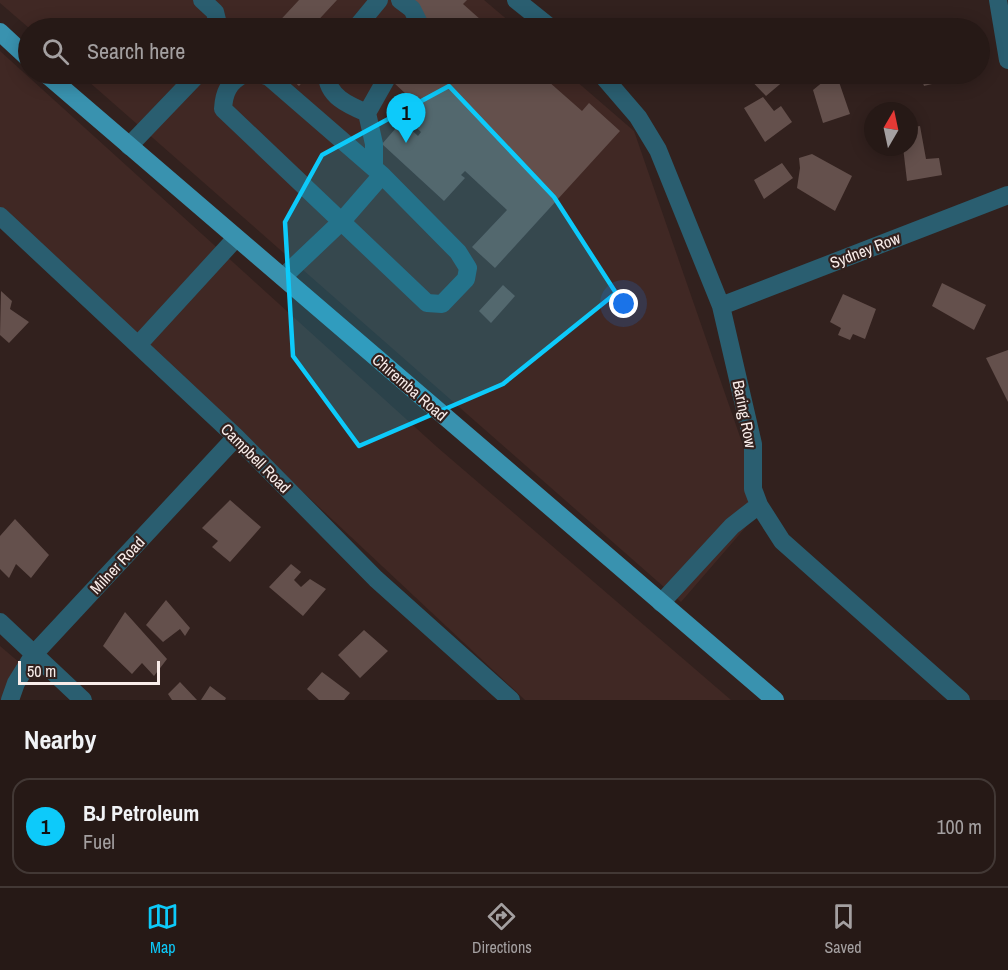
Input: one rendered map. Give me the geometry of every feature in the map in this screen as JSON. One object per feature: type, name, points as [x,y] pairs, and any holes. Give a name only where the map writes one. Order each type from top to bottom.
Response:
[{"type":"main road","points":[[0,32],[18,49]]},
{"type":"main road","name":"Chiremba Road","points":[[58,84],[774,700]]},
{"type":"street","points":[[202,0],[215,12],[216,18]]},
{"type":"street","points":[[364,18],[379,0]]},
{"type":"street","points":[[400,0],[412,9],[416,18]]},
{"type":"street","points":[[516,0],[538,18]]},
{"type":"street","points":[[998,0],[1008,60]]},
{"type":"street","points":[[129,146],[188,84]]},
{"type":"street","points":[[231,84],[224,94],[223,109],[427,303],[442,304],[466,279],[468,268],[458,252],[378,171],[277,84]]},
{"type":"street","points":[[328,84],[335,95],[350,106],[367,113]]},
{"type":"street","points":[[283,277],[342,221],[378,171],[367,113],[383,84]]},
{"type":"street","name":"Baring Row","points":[[610,84],[638,117],[658,150],[721,306],[753,444],[753,489],[759,505],[782,541],[961,700]]},
{"type":"street","name":"Sydney Row","points":[[721,306],[1008,195]]},
{"type":"street","name":"Campbell Road","points":[[0,216],[236,437],[376,579],[511,700]]},
{"type":"street","points":[[138,345],[236,238]]},
{"type":"street","name":"Milner Road","points":[[10,700],[16,683],[34,654],[236,437]]},
{"type":"street","points":[[661,603],[732,526],[759,505]]},
{"type":"street","points":[[0,622],[83,700]]},
{"type":"highlighted area","points":[[449,86],[554,197],[616,293],[503,384],[359,446],[293,356],[285,222],[322,155]]},
{"type":"shaded area","points":[[0,0],[484,0],[505,18],[18,19],[0,3]]},
{"type":"shaded area","points":[[0,51],[18,67],[18,84],[36,84],[437,447],[731,700],[525,700],[0,208]]},
{"type":"shaded area","points":[[91,84],[580,84],[634,131],[764,506],[681,602]]},
{"type":"shaded area","points":[[0,646],[20,663],[6,700],[0,700]]},
{"type":"building","points":[[299,0],[337,0],[320,18],[282,18]]},
{"type":"building","points":[[405,0],[467,0],[463,4],[479,18],[425,18]]},
{"type":"building","points":[[395,84],[551,84],[582,111],[589,103],[620,131],[495,268],[472,247],[507,210],[465,171],[461,175],[465,178],[444,201],[382,144],[402,121],[418,136],[421,132],[394,107],[406,94]]},
{"type":"building","points":[[755,84],[780,84],[766,96]]},
{"type":"building","points":[[820,84],[840,84],[850,114],[823,123],[813,90]]},
{"type":"building","points":[[763,97],[774,111],[781,106],[792,122],[765,142],[744,108]]},
{"type":"building","points":[[918,126],[920,126],[926,159],[939,158],[942,175],[907,181],[904,156],[918,156]]},
{"type":"building","points":[[812,154],[852,176],[835,211],[797,188],[799,158]]},
{"type":"building","points":[[782,163],[793,178],[764,199],[754,180]]},
{"type":"building","points":[[942,283],[986,305],[974,330],[932,306]]},
{"type":"building","points":[[503,285],[515,296],[491,323],[479,311]]},
{"type":"building","points":[[1,291],[12,301],[10,309],[29,322],[9,343],[0,335]]},
{"type":"building","points":[[843,294],[876,309],[865,339],[853,334],[850,340],[838,335],[841,328],[830,322]]},
{"type":"building","points":[[1008,350],[1008,402],[986,358]]},
{"type":"building","points":[[230,500],[261,527],[230,562],[212,547],[218,541],[202,528]]},
{"type":"building","points":[[15,519],[49,555],[31,578],[16,564],[9,578],[0,569],[0,536]]},
{"type":"building","points":[[291,564],[301,572],[294,580],[301,587],[310,579],[326,589],[303,616],[269,587]]},
{"type":"building","points":[[166,600],[190,628],[185,636],[180,629],[163,642],[146,625]]},
{"type":"building","points":[[125,612],[167,659],[154,676],[142,663],[132,674],[103,646]]},
{"type":"building","points":[[364,630],[388,651],[360,678],[338,655]]},
{"type":"building","points":[[322,672],[350,693],[344,700],[319,700],[307,689]]},
{"type":"building","points":[[180,682],[197,700],[172,700],[168,694]]},
{"type":"building","points":[[210,686],[226,698],[225,700],[201,700]]},
{"type":"place","name":"BJ Petroleum","points":[[406,143]]}]
